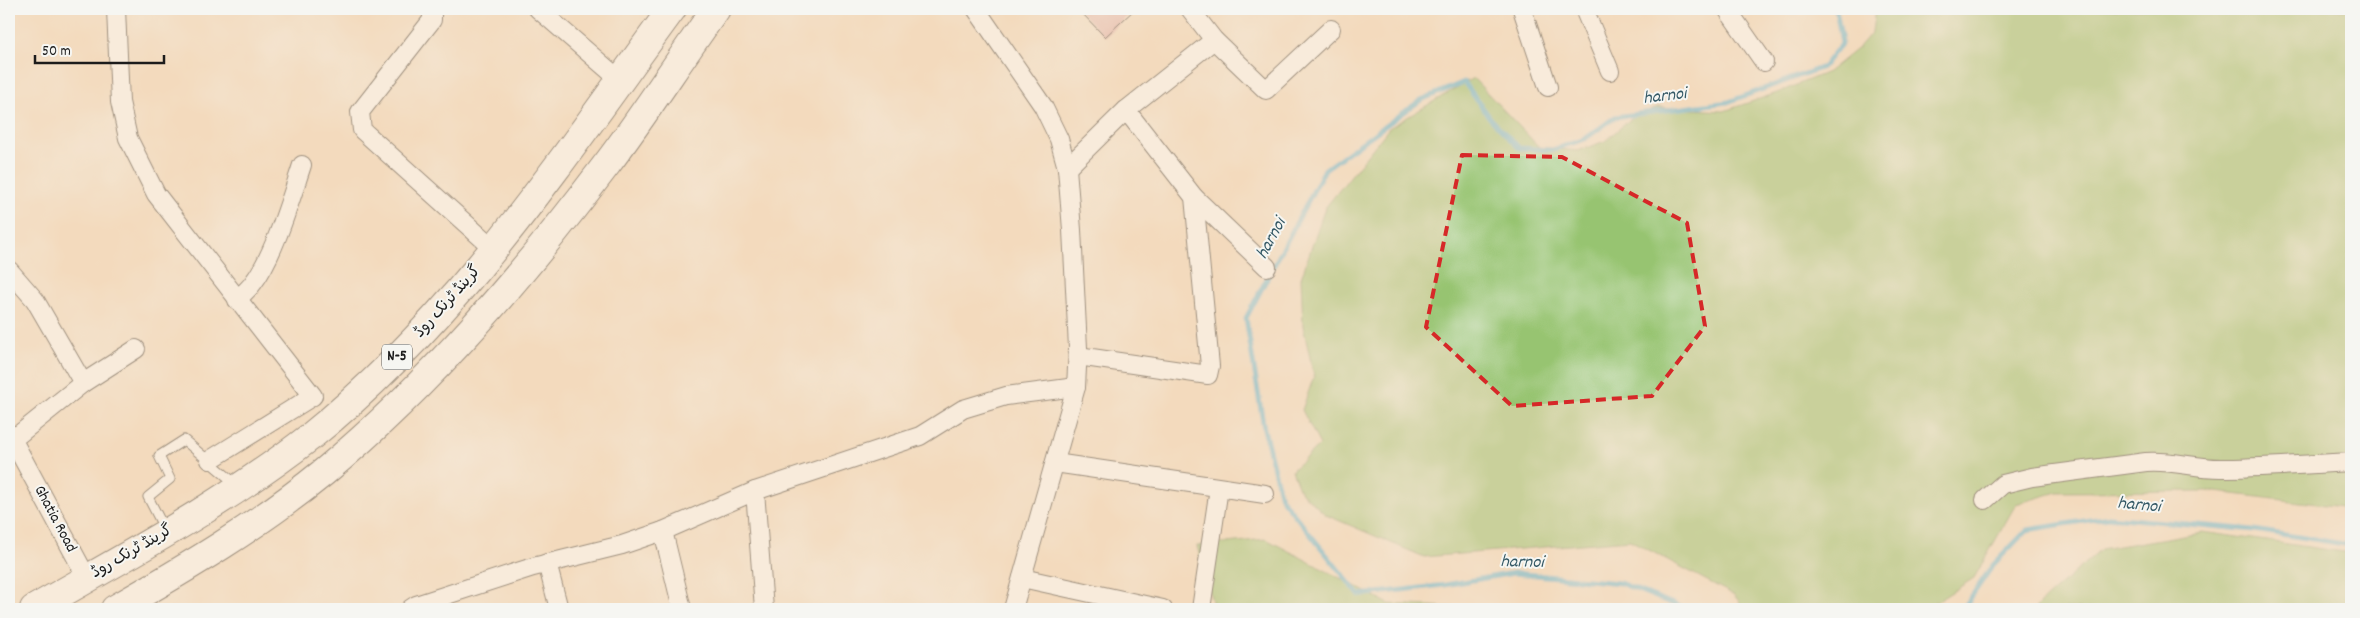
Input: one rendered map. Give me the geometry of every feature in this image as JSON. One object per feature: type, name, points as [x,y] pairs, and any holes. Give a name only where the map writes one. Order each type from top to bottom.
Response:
[{"type":"highway","name":"گرینڈ ٹرنک روڈ","points":[[34,609],[240,488],[310,436],[364,390],[410,344],[494,249],[672,9]]},
{"type":"highway","name":"N-5","points":[[115,609],[184,569],[279,506],[360,440],[444,360],[506,292],[608,163],[716,9]]},
{"type":"street","points":[[116,9],[120,102],[128,138],[156,194],[312,396],[210,460]]},
{"type":"street","points":[[432,9],[432,20],[360,112],[362,130],[494,249]]},
{"type":"street","points":[[538,9],[620,80]]},
{"type":"street","points":[[976,9],[1043,106],[1059,139],[1067,168],[1072,230],[1078,356],[1076,387],[1013,609]]},
{"type":"street","points":[[1190,9],[1214,40],[1266,90],[1331,29]]},
{"type":"street","points":[[1522,9],[1548,87]]},
{"type":"street","points":[[1584,9],[1610,71]]},
{"type":"street","points":[[1728,9],[1764,62]]},
{"type":"street","points":[[1067,168],[1126,110],[1214,40]]},
{"type":"street","points":[[1126,110],[1194,197],[1267,267]]},
{"type":"street","points":[[237,300],[253,283],[266,259],[285,214],[302,165]]},
{"type":"street","points":[[1078,356],[1208,374],[1210,366],[1194,197]]},
{"type":"street","points":[[9,270],[35,300],[83,383]]},
{"type":"street","points":[[11,437],[83,383],[136,349]]},
{"type":"street","points":[[410,609],[416,605],[467,587],[547,563],[622,545],[663,531],[755,491],[920,436],[962,409],[1006,396],[1076,387]]},
{"type":"street","name":"Ghatia Road","points":[[11,437],[87,578]]},
{"type":"street","points":[[1985,500],[2002,484],[2032,477],[2146,462],[2165,461],[2196,467],[2219,468],[2351,462]]},
{"type":"street","points":[[1055,463],[1265,494]]},
{"type":"street","points":[[1201,609],[1219,488]]},
{"type":"street","points":[[755,491],[764,609]]},
{"type":"street","points":[[663,531],[682,609]]},
{"type":"street","points":[[547,563],[559,609]]},
{"type":"street","points":[[1022,578],[1163,609]]},
{"type":"lane","points":[[166,533],[148,497],[170,479],[159,456],[184,440],[210,460],[240,488]]},
{"type":"highlighted area","points":[[1462,155],[1562,157],[1687,223],[1705,326],[1652,396],[1512,406],[1426,327]]},
{"type":"green space","points":[[1875,9],[2351,9],[2351,508],[2207,491],[2057,492],[2016,504],[1974,578],[1925,609],[1745,609],[1734,595],[1630,540],[1424,557],[1326,515],[1300,491],[1292,470],[1320,445],[1302,410],[1314,376],[1303,326],[1301,278],[1325,208],[1389,128],[1473,78],[1539,147],[1578,151],[1605,141],[1634,116],[1658,107],[1724,111],[1777,93],[1828,72],[1859,47],[1872,32]]},
{"type":"green space","points":[[2202,532],[2351,553],[2351,609],[2034,609],[2101,549]]},
{"type":"green space","points":[[1266,539],[1389,604],[1490,609],[1214,609],[1197,546]]},
{"type":"building","points":[[1078,9],[1135,9],[1105,37]]},
{"type":"waterway","name":"harnoi","points":[[1686,609],[1620,583],[1514,573],[1445,585],[1359,595],[1281,498],[1264,429],[1246,318],[1325,169],[1421,100],[1464,82],[1490,118],[1519,148],[1552,150],[1585,139],[1615,117],[1728,102],[1823,67],[1842,43],[1836,9]]},
{"type":"waterway","name":"harnoi","points":[[1963,609],[1993,565],[2027,530],[2109,517],[2254,530],[2351,545]]}]
